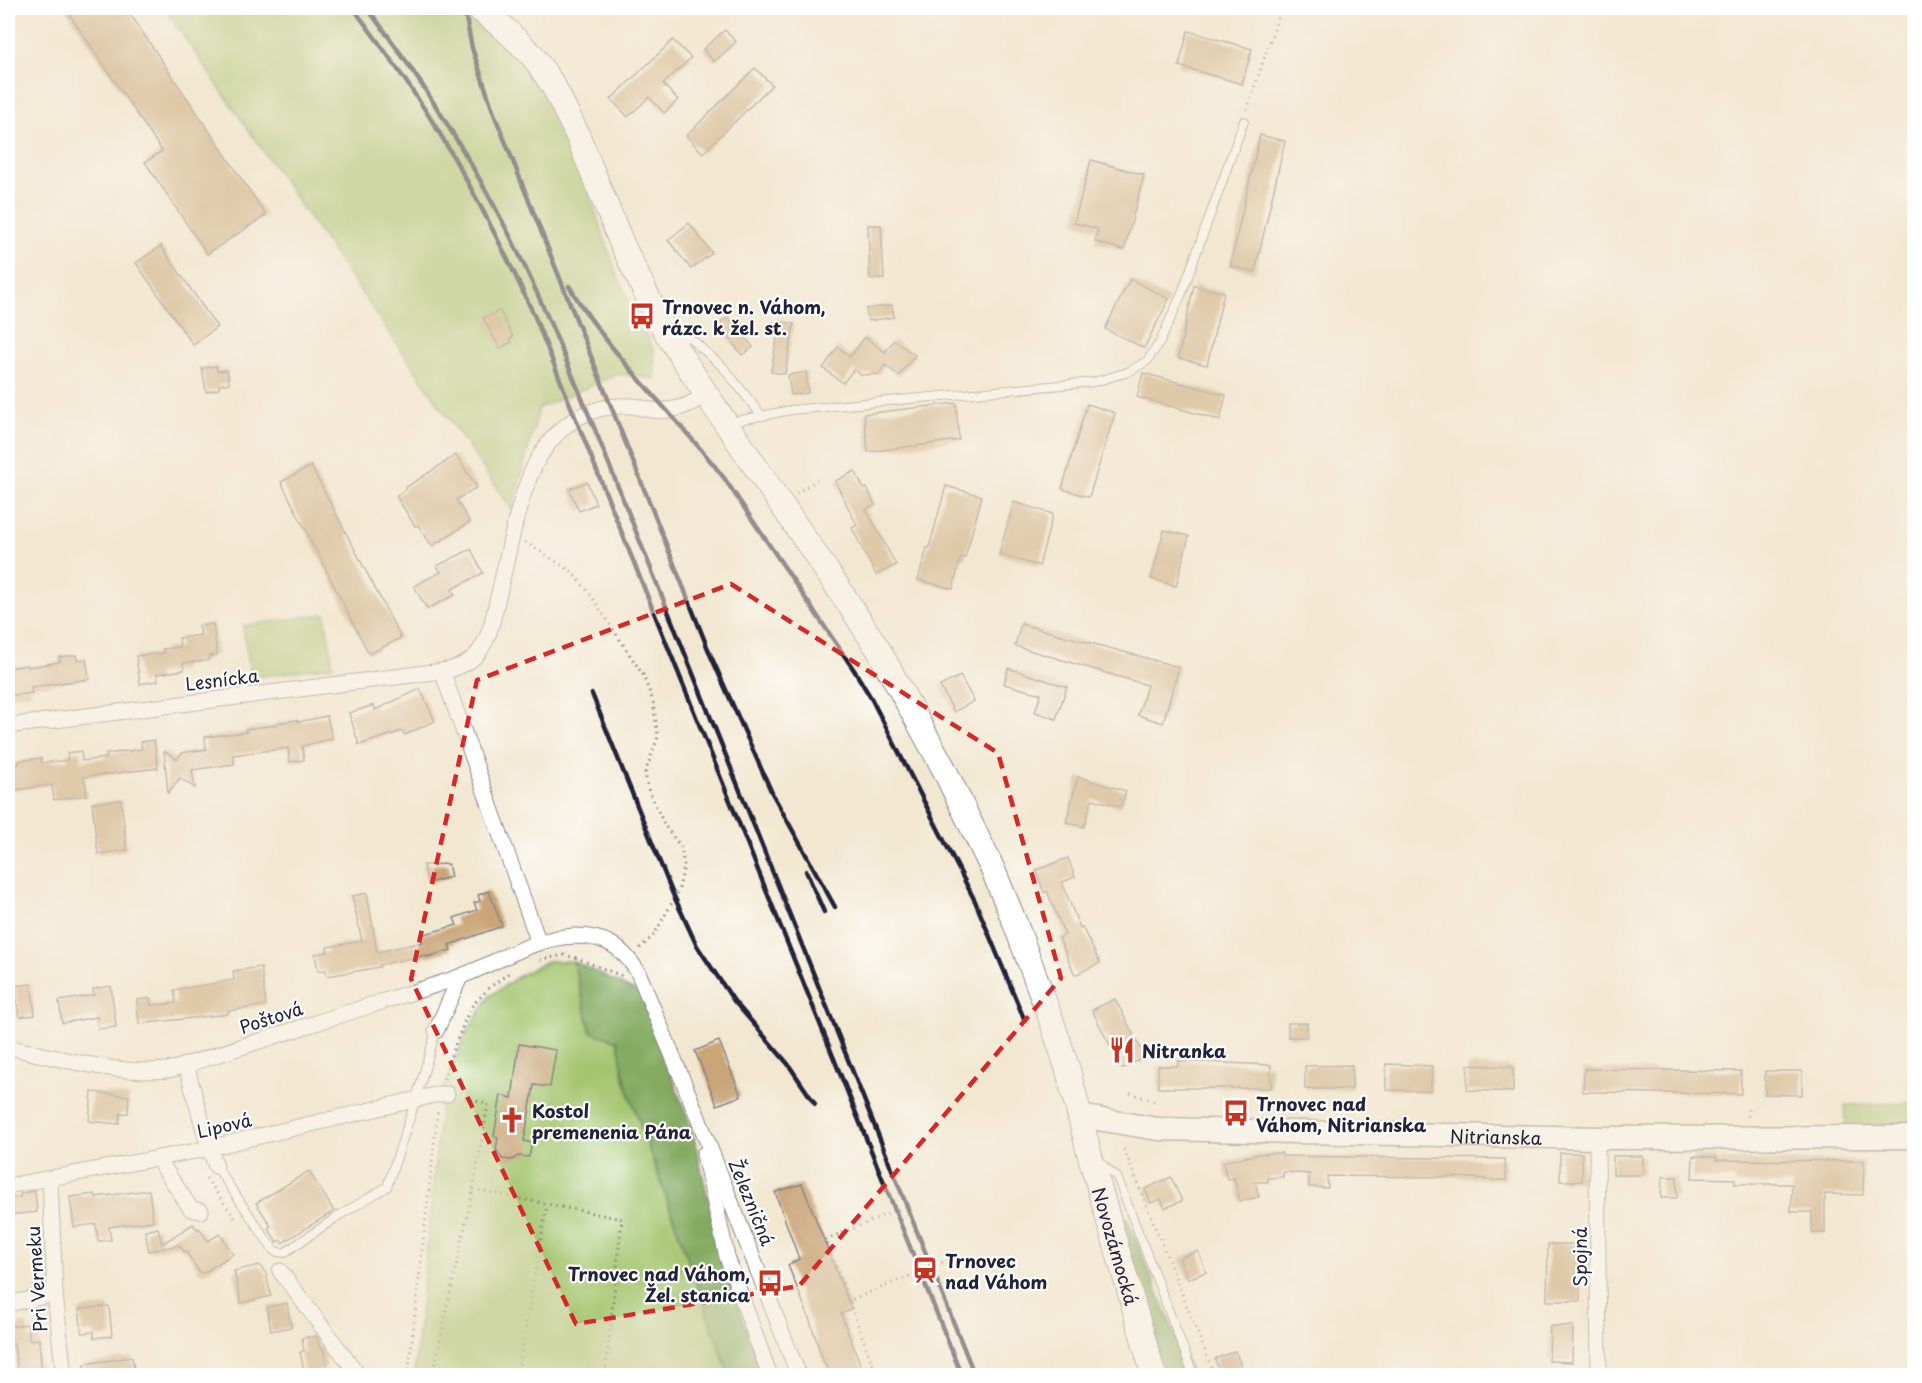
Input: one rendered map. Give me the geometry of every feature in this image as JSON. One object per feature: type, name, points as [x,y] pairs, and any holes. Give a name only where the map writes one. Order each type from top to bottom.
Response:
[{"type":"main road","name":"Novozámocká","points":[[478,8],[506,29],[528,51],[553,85],[577,134],[630,261],[667,334],[866,630],[908,700],[943,766],[993,870],[1015,923],[1068,1070],[1090,1156],[1154,1376]]},
{"type":"main road","name":"Nitrianska","points":[[1079,1116],[1158,1129],[1597,1138],[1914,1137]]},
{"type":"street","name":"Lesnícka","points":[[8,726],[458,668],[478,654],[487,637],[531,475],[549,441],[567,423],[598,409],[632,406],[651,410],[678,408],[692,405],[706,394]]},
{"type":"street","points":[[442,671],[539,943]]},
{"type":"street","name":"Železničná","points":[[539,943],[572,936],[589,937],[617,946],[629,958],[643,985],[695,1110],[799,1376]]},
{"type":"street","name":"Poštová","points":[[8,1047],[88,1064],[161,1072],[460,977],[539,943]]},
{"type":"street","points":[[436,1031],[460,977]]},
{"type":"street","points":[[186,1065],[216,1166]]},
{"type":"street","name":"Lipová","points":[[8,1186],[158,1159],[443,1094]]},
{"type":"street","name":"Železničná","points":[[695,1110],[727,1257],[770,1376]]},
{"type":"street","name":"Spojná","points":[[1597,1138],[1599,1376]]},
{"type":"street","points":[[158,1159],[191,1209],[201,1211]]},
{"type":"street","name":"Pri Vermeku","points":[[50,1179],[55,1294],[64,1376]]},
{"type":"street","points":[[280,1271],[359,1376]]},
{"type":"street","points":[[8,1304],[55,1294]]},
{"type":"lane","points":[[727,423],[791,410],[1094,382],[1128,372],[1146,361],[1160,342],[1182,293],[1244,120]]},
{"type":"lane","points":[[667,334],[690,339],[697,344],[723,368],[762,416]]},
{"type":"lane","points":[[216,1166],[274,1251],[284,1253],[387,1187],[436,1031]]},
{"type":"lane","points":[[1090,1156],[1117,1177],[1194,1376]]},
{"type":"path","points":[[1244,120],[1281,8]]},
{"type":"path","points":[[793,495],[817,480]]},
{"type":"path","points":[[513,536],[551,556],[577,578],[643,675],[653,701],[658,737],[645,773],[648,789],[665,826],[681,847],[684,866],[679,889],[654,935],[629,958]]},
{"type":"path","points":[[535,961],[563,955],[574,957],[643,985]]},
{"type":"path","points":[[408,1376],[443,1094],[451,1055],[470,1008],[490,987],[511,972]]},
{"type":"path","points":[[1130,1093],[1154,1101]]},
{"type":"path","points":[[432,1376],[473,1189],[488,1104],[443,1094]]},
{"type":"path","points":[[1124,1149],[1215,1376]]},
{"type":"path","points":[[473,1189],[622,1219],[605,1376]]},
{"type":"path","points":[[517,1376],[547,1205]]},
{"type":"path","points":[[877,1376],[825,1240],[900,1209]]},
{"type":"path","points":[[849,1301],[948,1260]]},
{"type":"highlighted area","points":[[731,584],[998,753],[1061,978],[799,1286],[576,1324],[411,979],[477,680]]},
{"type":"green space","points":[[164,8],[453,8],[513,50],[548,96],[569,135],[618,278],[654,351],[655,379],[618,374],[539,408],[512,510]]},
{"type":"green space","points":[[325,614],[333,666],[251,678],[243,626]]},
{"type":"green space","points":[[547,961],[573,961],[591,1032],[618,1040],[625,1081],[729,1375],[414,1376],[442,1090],[466,1033],[490,996],[519,976]]},
{"type":"green space","points":[[573,961],[641,994],[692,1130],[722,1259],[762,1375],[729,1375],[625,1081],[618,1041],[591,1032]]},
{"type":"green space","points":[[1914,1103],[1914,1148],[1847,1149],[1845,1105]]},
{"type":"green space","points":[[1127,1218],[1192,1375],[1164,1375],[1120,1221]]},
{"type":"building","points":[[65,8],[126,8],[266,215],[207,254],[145,162],[162,151]]},
{"type":"building","points":[[725,30],[736,42],[714,62],[703,49]]},
{"type":"building","points":[[1188,31],[1252,49],[1242,84],[1179,66]]},
{"type":"building","points":[[673,40],[691,58],[663,84],[678,100],[664,113],[649,97],[628,117],[611,99]]},
{"type":"building","points":[[755,68],[772,85],[703,153],[686,136]]},
{"type":"building","points":[[1260,135],[1285,141],[1255,272],[1230,266]]},
{"type":"building","points":[[1091,160],[1144,175],[1124,250],[1095,242],[1098,229],[1074,223]]},
{"type":"building","points":[[689,223],[712,253],[691,269],[668,240]]},
{"type":"building","points":[[868,225],[881,225],[884,279],[870,279]]},
{"type":"building","points":[[161,246],[217,327],[193,345],[136,263]]},
{"type":"building","points":[[1130,279],[1169,299],[1144,348],[1105,329]]},
{"type":"building","points":[[1194,286],[1224,292],[1207,365],[1178,358]]},
{"type":"building","points":[[892,305],[894,317],[868,321],[866,309]]},
{"type":"building","points":[[500,311],[513,337],[510,339],[512,342],[500,348],[483,318]]},
{"type":"building","points":[[728,317],[753,347],[742,355],[718,325]]},
{"type":"building","points":[[780,321],[794,324],[785,374],[771,372]]},
{"type":"building","points":[[865,337],[885,352],[894,340],[915,355],[899,376],[885,365],[879,374],[861,375],[854,369],[843,383],[823,368],[838,347],[850,357]]},
{"type":"building","points":[[217,366],[217,371],[227,370],[229,383],[219,385],[219,389],[206,392],[202,368]]},
{"type":"building","points":[[806,372],[808,393],[791,395],[788,375]]},
{"type":"building","points":[[1143,373],[1226,395],[1220,420],[1137,397]]},
{"type":"building","points":[[956,403],[959,440],[868,452],[864,414]]},
{"type":"building","points":[[1087,404],[1115,413],[1089,497],[1062,489]]},
{"type":"building","points":[[456,455],[477,487],[456,500],[470,522],[432,546],[418,525],[415,526],[396,496]]},
{"type":"building","points":[[311,466],[401,638],[369,654],[281,482]]},
{"type":"building","points":[[855,471],[875,505],[866,509],[896,565],[876,575],[852,528],[857,525],[835,481]]},
{"type":"building","points":[[587,482],[596,504],[579,511],[569,489]]},
{"type":"building","points":[[946,486],[982,496],[965,558],[961,557],[953,589],[918,580]]},
{"type":"building","points":[[1014,502],[1053,514],[1039,566],[999,554]]},
{"type":"building","points":[[1164,530],[1189,536],[1176,586],[1151,579]]},
{"type":"building","points":[[471,549],[483,573],[452,589],[455,595],[427,609],[414,586],[441,572],[437,566]]},
{"type":"building","points":[[213,624],[217,655],[209,656],[209,660],[183,663],[184,670],[157,674],[158,681],[140,684],[136,656],[164,653],[163,649],[180,647],[179,638],[201,635],[199,626]]},
{"type":"building","points":[[1021,624],[1179,667],[1163,723],[1138,715],[1147,685],[1015,646]]},
{"type":"building","points":[[76,655],[77,660],[86,659],[89,679],[31,687],[32,693],[8,696],[8,668],[60,662],[59,657]]},
{"type":"building","points":[[1008,668],[1067,687],[1056,719],[1035,712],[1041,694],[1004,684]]},
{"type":"building","points":[[960,676],[974,701],[954,712],[940,686]]},
{"type":"building","points":[[420,689],[435,721],[405,735],[402,731],[359,745],[349,713],[374,705],[375,710]]},
{"type":"building","points":[[327,716],[332,739],[302,746],[304,760],[290,762],[288,748],[233,755],[234,764],[192,770],[195,788],[180,778],[168,793],[164,751],[177,759],[182,753],[206,749],[205,737],[246,732],[245,729]]},
{"type":"building","points":[[154,740],[158,768],[84,777],[87,795],[54,800],[52,785],[8,791],[8,765],[19,764],[18,761],[41,758],[42,763],[68,760],[67,753],[81,751],[82,761],[107,758],[106,754],[142,749],[141,742]]},
{"type":"building","points":[[1078,777],[1126,791],[1121,807],[1092,799],[1084,827],[1066,822]]},
{"type":"building","points":[[121,800],[127,850],[98,854],[92,803]]},
{"type":"building","points":[[1068,858],[1075,877],[1062,882],[1080,928],[1082,927],[1100,963],[1075,975],[1059,938],[1065,935],[1047,891],[1044,893],[1036,870]]},
{"type":"building","points":[[448,864],[451,877],[428,883],[423,865]]},
{"type":"building","points":[[489,891],[502,926],[449,945],[451,950],[427,957],[426,955],[379,965],[380,967],[327,976],[326,970],[318,971],[315,954],[328,952],[327,947],[362,941],[352,896],[367,893],[377,952],[423,942],[421,935],[457,925],[454,918],[477,910],[474,903],[480,901],[478,895]]},
{"type":"building","points":[[261,967],[266,1005],[228,1011],[228,1014],[139,1024],[137,1000],[150,998],[151,1005],[176,1003],[174,990],[234,980],[233,971]]},
{"type":"building","points":[[31,984],[35,1015],[19,1017],[15,986]]},
{"type":"building","points":[[111,986],[116,1027],[98,1029],[97,1017],[62,1023],[59,1001],[94,995],[93,989]]},
{"type":"building","points":[[1115,999],[1145,1057],[1122,1069],[1092,1010]]},
{"type":"building","points":[[1288,1023],[1307,1023],[1307,1037],[1288,1037]]},
{"type":"building","points":[[719,1041],[741,1096],[717,1105],[695,1051]]},
{"type":"building","points":[[519,1044],[556,1050],[550,1087],[534,1085],[524,1141],[532,1143],[529,1157],[518,1156],[512,1160],[502,1159],[496,1149],[498,1138],[494,1136],[501,1095],[512,1098]]},
{"type":"building","points":[[1178,1061],[1271,1065],[1271,1088],[1158,1088],[1158,1066],[1178,1066]]},
{"type":"building","points":[[1386,1064],[1432,1066],[1431,1091],[1386,1090]]},
{"type":"building","points":[[1352,1065],[1352,1089],[1305,1089],[1305,1066]]},
{"type":"building","points":[[1468,1065],[1513,1067],[1513,1092],[1467,1090]]},
{"type":"building","points":[[1584,1069],[1741,1071],[1741,1094],[1583,1092]]},
{"type":"building","points":[[1765,1071],[1802,1071],[1802,1095],[1765,1094]]},
{"type":"building","points":[[92,1092],[129,1096],[128,1113],[120,1114],[119,1124],[89,1121]]},
{"type":"building","points":[[1282,1153],[1282,1156],[1505,1159],[1506,1180],[1454,1177],[1327,1176],[1328,1188],[1309,1187],[1309,1174],[1283,1172],[1283,1177],[1268,1178],[1268,1182],[1255,1182],[1259,1197],[1240,1201],[1234,1178],[1227,1179],[1223,1162],[1259,1154]]},
{"type":"building","points":[[1560,1153],[1582,1153],[1582,1181],[1560,1181]]},
{"type":"building","points":[[1613,1156],[1643,1156],[1643,1175],[1613,1175]]},
{"type":"building","points":[[1693,1156],[1717,1157],[1716,1160],[1864,1161],[1863,1195],[1825,1194],[1825,1233],[1812,1233],[1812,1212],[1791,1212],[1792,1184],[1735,1184],[1735,1179],[1692,1178]]},
{"type":"building","points":[[309,1171],[334,1211],[282,1243],[280,1240],[277,1242],[268,1228],[271,1226],[256,1203]]},
{"type":"building","points":[[1171,1177],[1182,1201],[1165,1208],[1161,1199],[1151,1203],[1145,1189]]},
{"type":"building","points":[[1662,1177],[1677,1177],[1677,1198],[1661,1198]]},
{"type":"building","points":[[802,1184],[851,1309],[841,1314],[865,1376],[832,1376],[824,1363],[788,1265],[799,1259],[775,1192]]},
{"type":"building","points":[[149,1190],[153,1221],[109,1227],[111,1240],[98,1241],[96,1224],[74,1227],[70,1197],[95,1194],[96,1197]]},
{"type":"building","points":[[35,1191],[37,1212],[8,1215],[8,1198],[20,1197],[20,1194]]},
{"type":"building","points":[[193,1224],[197,1229],[199,1228],[208,1241],[220,1234],[233,1254],[204,1273],[199,1272],[186,1251],[184,1252],[179,1245],[149,1251],[145,1231],[158,1228],[162,1244]]},
{"type":"building","points":[[1548,1244],[1580,1244],[1580,1301],[1547,1301]]},
{"type":"building","points":[[1198,1251],[1206,1272],[1188,1279],[1179,1258]]},
{"type":"building","points":[[259,1265],[266,1273],[271,1296],[241,1303],[234,1271]]},
{"type":"building","points":[[287,1303],[291,1327],[271,1331],[267,1307]]},
{"type":"building","points":[[109,1306],[112,1336],[94,1338],[94,1332],[82,1333],[79,1309]]},
{"type":"building","points":[[27,1324],[30,1340],[39,1339],[42,1376],[18,1376],[14,1344],[8,1345],[8,1327]]},
{"type":"building","points":[[1550,1326],[1573,1326],[1572,1362],[1549,1361]]},
{"type":"building","points":[[316,1336],[320,1348],[323,1347],[327,1368],[318,1370],[319,1376],[305,1376],[300,1352],[304,1351],[302,1338]]},
{"type":"building","points":[[1235,1351],[1243,1370],[1228,1376],[1221,1376],[1215,1359]]},
{"type":"building","points":[[132,1357],[135,1374],[85,1376],[84,1364]]},
{"type":"railway","points":[[353,8],[405,79],[448,147],[487,218],[534,315],[962,1376]]},
{"type":"railway","points":[[367,8],[426,90],[461,147],[510,236],[545,311],[598,437],[975,1376]]},
{"type":"railway","points":[[464,8],[472,48],[493,111],[710,654],[772,793],[835,907]]},
{"type":"railway","points":[[569,286],[623,361],[724,478],[854,670],[871,698],[975,901],[1025,1021]]},
{"type":"railway","points":[[592,694],[672,892],[697,946],[734,1001],[788,1064],[815,1104]]},
{"type":"railway","points":[[806,871],[824,912]]},
{"type":"place","name":"Trnovec n. Váhom, rázc. k žel. st.","points":[[642,316]]},
{"type":"place","name":"Nitranka","points":[[1122,1050]]},
{"type":"place","name":"Trnovec nad Váhom, Nitrianska","points":[[1236,1113]]},
{"type":"place","name":"Kostol premenenia Pána","points":[[512,1120]]},
{"type":"place","name":"Trnovec nad Váhom","points":[[925,1270]]},
{"type":"place","name":"Trnovec nad Váhom, Žel. stanica","points":[[770,1283]]}]
